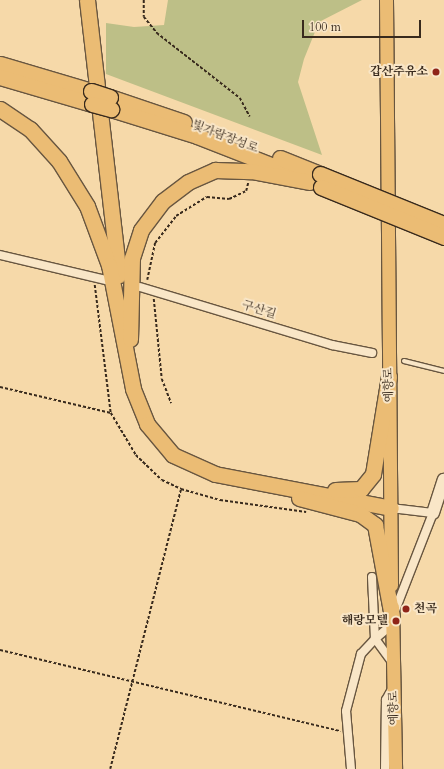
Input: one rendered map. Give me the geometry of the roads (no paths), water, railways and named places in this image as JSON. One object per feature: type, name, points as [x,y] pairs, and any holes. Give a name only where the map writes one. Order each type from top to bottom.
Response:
[{"type":"highway","points":[[87,0],[130,372]]},
{"type":"highway","points":[[0,60],[35,72]]},
{"type":"highway","name":"빛가람장성로","points":[[0,64],[35,72],[91,97]]},
{"type":"highway","name":"빛가람장성로","points":[[0,77],[91,97],[217,133],[317,181],[444,237]]},
{"type":"highway","points":[[0,109],[30,128],[59,161],[87,206],[109,265],[130,372],[148,424],[173,455],[200,470],[268,486],[391,508]]},
{"type":"highway","points":[[130,372],[132,258],[141,230],[162,201],[188,182],[215,170],[251,171],[317,181]]},
{"type":"highway","name":"빛가람장성로","points":[[317,181],[444,224]]},
{"type":"highway","points":[[268,486],[350,492],[368,483],[376,466],[389,376]]},
{"type":"highway","points":[[268,486],[314,504],[369,519],[378,534],[392,621]]},
{"type":"main road","name":"예향로","points":[[386,0],[389,376],[395,769]]},
{"type":"street","points":[[0,255],[106,280]]},
{"type":"street","name":"구산길","points":[[146,289],[332,345],[372,353]]},
{"type":"street","points":[[351,769],[346,733],[346,711],[361,654],[392,621],[444,480]]},
{"type":"street","points":[[391,508],[433,513]]},
{"type":"street","points":[[372,577],[375,639],[393,665]]},
{"type":"street","points":[[385,769],[386,700],[394,684]]},
{"type":"lane","points":[[404,361],[444,371]]},
{"type":"place","name":"갑산주유소","points":[[436,72]]},
{"type":"place","name":"천곡","points":[[406,609]]},
{"type":"place","name":"해랑모텔","points":[[396,621]]}]
